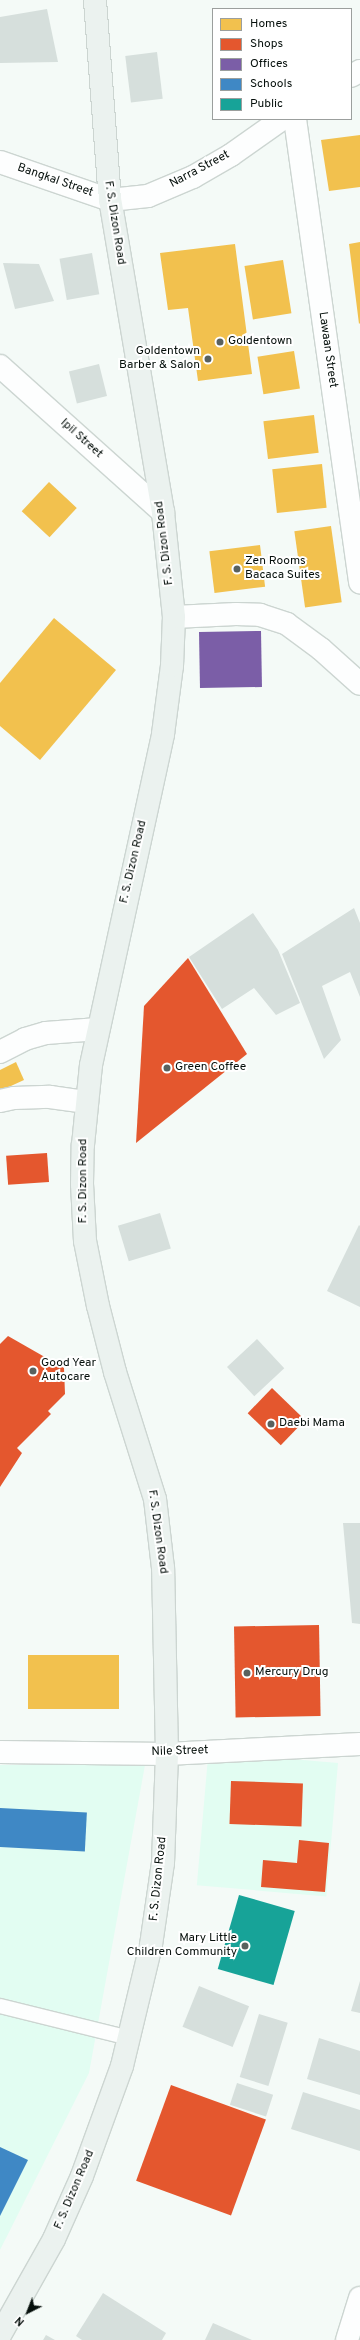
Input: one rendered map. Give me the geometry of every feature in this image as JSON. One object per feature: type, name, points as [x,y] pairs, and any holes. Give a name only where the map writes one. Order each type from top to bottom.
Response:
[{"type":"main road","name":"F. S. Dizon Road","points":[[0,2335],[54,2239],[82,2176],[122,2066],[151,1945],[164,1863],[167,1754],[163,1568],[155,1498],[115,1372],[98,1306],[85,1241],[82,1184],[86,1102],[98,1029],[163,734],[172,666],[174,617],[163,512],[110,200],[95,0]]},
{"type":"street","name":"Narra Street","points":[[110,200],[148,196],[193,177],[231,155],[281,120]]},
{"type":"street","name":"Lawaan Street","points":[[295,120],[360,582]]},
{"type":"street","name":"Bangkal Street","points":[[0,162],[110,200]]},
{"type":"street","name":"Ipil Street","points":[[0,366],[163,512]]},
{"type":"street","points":[[174,617],[252,614],[287,624],[320,649],[360,684]]},
{"type":"street","points":[[0,1052],[25,1039],[46,1033],[98,1029]]},
{"type":"street","points":[[0,1101],[14,1098],[50,1097],[86,1102]]},
{"type":"street","name":"Nile Street","points":[[0,1752],[167,1754],[360,1744]]},
{"type":"street","points":[[347,2340],[360,2298]]},
{"type":"lane","points":[[0,2006],[129,2038]]},
{"type":"shaded area","points":[[208,1752],[338,1763],[326,1896],[197,1885]]},
{"type":"shaded area","points":[[0,1765],[145,1765],[89,2073],[0,2250]]},
{"type":"building: Homes","points":[[360,135],[360,187],[329,191],[321,140]]},
{"type":"building: Homes","points":[[360,242],[360,323],[359,324],[349,244]]},
{"type":"building: Homes","name":"Goldentown","points":[[235,244],[252,374],[198,381],[188,308],[168,310],[160,253]]},
{"type":"building: Homes","points":[[283,260],[291,313],[253,319],[244,266]]},
{"type":"building: Homes","points":[[294,351],[300,389],[263,394],[257,357]]},
{"type":"building: Homes","points":[[314,415],[319,453],[268,459],[263,421]]},
{"type":"building: Homes","points":[[322,464],[327,508],[277,513],[272,469]]},
{"type":"building: Homes","points":[[49,482],[77,508],[50,537],[22,511]]},
{"type":"building: Homes","points":[[331,526],[342,602],[305,607],[294,531]]},
{"type":"building: Homes","name":"Zen Rooms Bacaca Suites","points":[[260,545],[265,587],[214,593],[209,551]]},
{"type":"building: Homes","points":[[54,618],[116,670],[40,760],[0,726],[0,683]]},
{"type":"building: Homes","points":[[16,1062],[24,1080],[0,1091],[0,1070]]},
{"type":"building: Homes","points":[[28,1655],[119,1655],[119,1709],[28,1709]]},
{"type":"building: Shops","points":[[188,958],[247,1054],[136,1143],[144,1006]]},
{"type":"building: Shops","points":[[47,1153],[49,1182],[8,1185],[6,1156]]},
{"type":"building: Shops","points":[[8,1336],[64,1368],[65,1394],[48,1411],[51,1414],[17,1448],[22,1453],[0,1487],[0,1344]]},
{"type":"building: Shops","points":[[272,1388],[305,1420],[281,1445],[248,1413]]},
{"type":"building: Shops","points":[[319,1625],[321,1716],[236,1717],[234,1626]]},
{"type":"building: Shops","points":[[231,1781],[303,1784],[301,1826],[229,1824]]},
{"type":"building: Shops","points":[[299,1840],[329,1843],[325,1892],[261,1887],[263,1860],[297,1863]]},
{"type":"building: Shops","points":[[171,2085],[266,2120],[231,2215],[136,2181]]},
{"type":"building: Offices","points":[[261,631],[262,687],[200,688],[199,632]]},
{"type":"building: Schools","points":[[0,1808],[87,1813],[85,1851],[0,1847]]},
{"type":"building: Schools","points":[[0,2147],[28,2160],[0,2216]]},
{"type":"building: Public","points":[[239,1895],[295,1911],[274,1985],[218,1969]]},
{"type":"building: Other","points":[[47,9],[58,62],[0,63],[0,17]]},
{"type":"building: Other","points":[[157,52],[163,99],[131,103],[125,56]]},
{"type":"building: Other","points":[[92,253],[99,294],[67,300],[60,259]]},
{"type":"building: Other","points":[[3,263],[39,264],[54,301],[15,309]]},
{"type":"building: Other","points":[[99,364],[107,396],[77,404],[69,371]]},
{"type":"building: Other","points":[[354,908],[360,923],[360,997],[350,972],[322,986],[341,1040],[324,1059],[282,954]]},
{"type":"building: Other","points":[[253,913],[278,950],[300,1003],[276,1015],[254,988],[222,1009],[189,957]]},
{"type":"building: Other","points":[[160,1213],[171,1248],[129,1261],[118,1226]]},
{"type":"building: Other","points":[[359,1225],[360,1226],[360,1307],[327,1291]]},
{"type":"building: Other","points":[[257,1339],[284,1368],[254,1396],[227,1367]]},
{"type":"building: Other","points":[[343,1523],[360,1523],[360,1624],[352,1623]]},
{"type":"building: Other","points":[[360,1981],[360,2013],[351,2011]]},
{"type":"building: Other","points":[[199,1986],[249,2006],[233,2047],[183,2027]]},
{"type":"building: Other","points":[[259,2014],[288,2023],[268,2086],[240,2077]]},
{"type":"building: Other","points":[[319,2038],[360,2051],[360,2095],[307,2079]]},
{"type":"building: Other","points":[[237,2083],[273,2095],[266,2117],[230,2105]]},
{"type":"building: Other","points":[[303,2092],[360,2110],[360,2151],[291,2129]]},
{"type":"building: Other","points":[[103,2293],[166,2333],[162,2340],[82,2340],[76,2336]]},
{"type":"building: Other","points":[[213,2323],[252,2340],[205,2340]]},
{"type":"building: Other","points":[[46,2335],[55,2340],[43,2340]]},
{"type":"place","name":"Goldentown","points":[[220,342]]},
{"type":"place","name":"Goldentown Barber & Salon","points":[[208,359]]},
{"type":"place","name":"Zen Rooms Bacaca Suites","points":[[237,569]]},
{"type":"place","name":"Green Coffee","points":[[167,1068]]},
{"type":"place","name":"Good Year Autocare","points":[[33,1371]]},
{"type":"place","name":"Daebi Mama","points":[[271,1424]]},
{"type":"place","name":"Mercury Drug","points":[[247,1673]]},
{"type":"place","name":"Mary Little Children Community","points":[[245,1946]]}]
